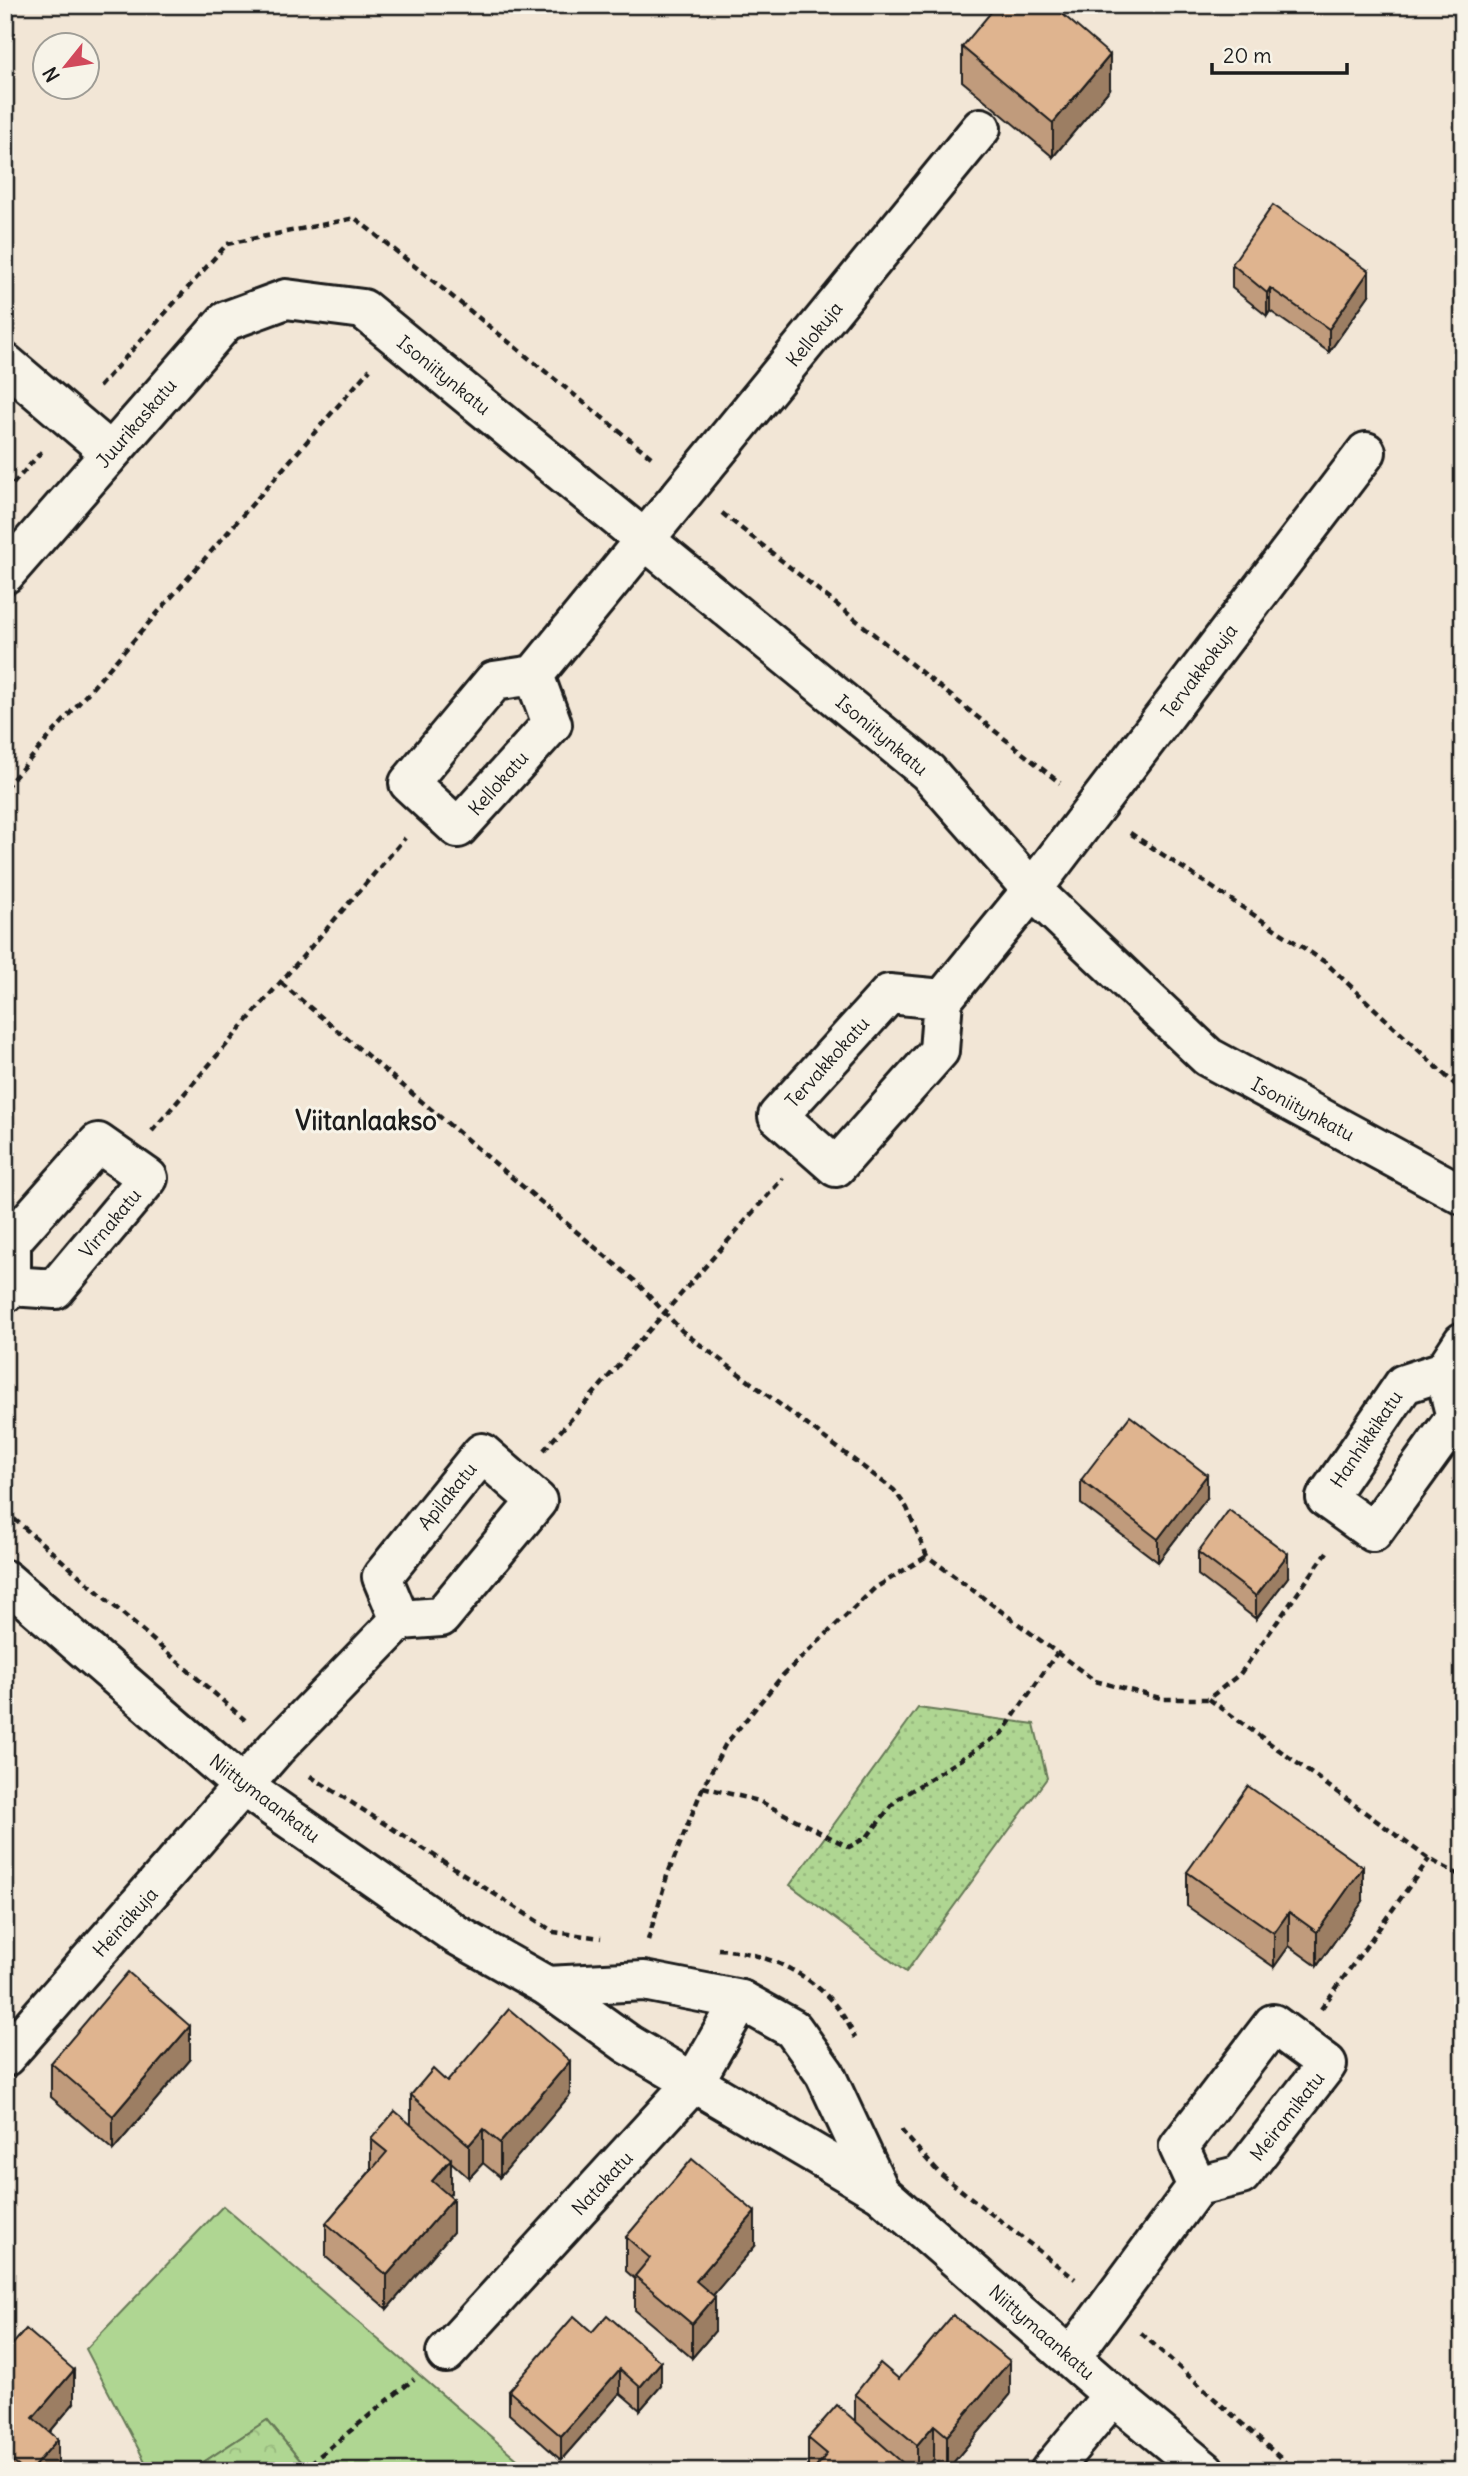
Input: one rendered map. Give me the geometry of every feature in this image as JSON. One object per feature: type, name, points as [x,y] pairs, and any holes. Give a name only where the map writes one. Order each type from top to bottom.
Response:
[{"type":"street","name":"Kellokuja","points":[[647,540],[981,128]]},
{"type":"street","name":"Isoniitynkatu","points":[[286,299],[363,309],[647,540],[928,772],[1032,890],[1208,1058],[1463,1195]]},
{"type":"street","name":"Juurikaskatu","points":[[5,574],[226,321],[286,299]]},
{"type":"street","points":[[5,363],[110,452]]},
{"type":"street","name":"Tervakkokuja","points":[[1032,890],[1366,452]]},
{"type":"street","points":[[534,675],[647,540]]},
{"type":"street","name":"Kellokatu","points":[[534,675],[552,724],[458,828],[409,783],[494,681],[534,675]]},
{"type":"street","points":[[943,999],[1032,890]]},
{"type":"street","name":"Tervakkokatu","points":[[889,994],[943,999],[939,1051],[836,1167],[778,1116],[889,994]]},
{"type":"street","name":"Virnakatu","points":[[98,1143],[148,1178],[55,1289],[8,1290],[11,1241],[98,1143]]},
{"type":"street","name":"Hanhikkikatu","points":[[1453,1356],[1456,1417],[1373,1532],[1326,1498],[1404,1384],[1453,1356]]},
{"type":"street","name":"Apilakatu","points":[[482,1453],[537,1501],[441,1616],[400,1620],[382,1577],[482,1453]]},
{"type":"street","name":"Niittymaankatu","points":[[5,1580],[244,1787],[455,1934],[547,1986],[628,2044],[880,2192],[1113,2395],[1206,2471]]},
{"type":"street","points":[[244,1787],[276,1748],[400,1620]]},
{"type":"street","name":"Heinäkuja","points":[[5,2057],[244,1787]]},
{"type":"street","name":"Niittymaankatu","points":[[547,1986],[644,1981],[741,2000],[793,2029],[825,2074],[880,2192]]},
{"type":"street","name":"Natakatu","points":[[446,2353],[695,2082],[741,2000]]},
{"type":"street","name":"Meiramikatu","points":[[1273,2024],[1327,2064],[1241,2175],[1197,2186],[1180,2147],[1273,2024]]},
{"type":"street","points":[[1071,2357],[1197,2186]]},
{"type":"street","points":[[1050,2471],[1113,2395]]},
{"type":"path","points":[[5,788],[397,337]]},
{"type":"path","points":[[125,1161],[432,805]]},
{"type":"path","points":[[281,983],[635,1281],[682,1331],[894,1490],[907,1508],[927,1556],[1095,1681],[1121,1690],[1164,1699],[1208,1699],[1429,1859],[1463,1877]]},
{"type":"path","points":[[516,1482],[812,1146]]},
{"type":"path","points":[[1208,1699],[1240,1674],[1352,1517]]},
{"type":"path","points":[[648,1944],[667,1876],[703,1787],[725,1745],[783,1675],[875,1588],[927,1556]]},
{"type":"path","points":[[703,1787],[759,1801],[849,1847],[867,1837],[895,1801],[1002,1733],[1057,1653]]},
{"type":"path","points":[[1297,2042],[1429,1859]]},
{"type":"path","points":[[301,2471],[446,2353]]},
{"type":"green space","points":[[918,1708],[1034,1724],[1047,1778],[906,1972],[790,1885]]},
{"type":"green space","points":[[223,2206],[531,2471],[309,2471],[267,2420],[190,2471],[150,2471],[86,2349]]},
{"type":"green space","points":[[267,2420],[309,2471],[190,2471]]},
{"type":"building","points":[[997,5],[1052,5],[1110,55],[1053,123],[962,47]]},
{"type":"building","points":[[1273,205],[1369,271],[1329,329],[1270,288],[1267,293],[1232,264]]},
{"type":"building","points":[[1130,1416],[1207,1475],[1158,1539],[1081,1480]]},
{"type":"building","points":[[1229,1510],[1288,1554],[1256,1596],[1198,1552]]},
{"type":"building","points":[[1248,1786],[1363,1867],[1317,1932],[1289,1912],[1274,1933],[1187,1872]]},
{"type":"building","points":[[128,1972],[190,2026],[113,2116],[51,2063]]},
{"type":"building","points":[[509,2009],[570,2061],[500,2143],[483,2129],[469,2145],[411,2095],[433,2069],[447,2082]]},
{"type":"building","points":[[395,2111],[451,2159],[432,2181],[453,2199],[387,2275],[326,2223],[387,2152],[371,2139]]},
{"type":"building","points":[[692,2159],[755,2212],[696,2281],[715,2297],[692,2324],[635,2276],[650,2258],[626,2237]]},
{"type":"building","points":[[607,2315],[661,2362],[640,2387],[620,2369],[561,2436],[509,2391],[574,2316],[592,2332]]},
{"type":"building","points":[[953,2315],[1010,2361],[947,2436],[934,2425],[917,2445],[855,2394],[880,2363],[899,2379]]},
{"type":"building","points":[[26,2329],[74,2370],[33,2418],[58,2439],[30,2471],[24,2471],[5,2455],[5,2353]]},
{"type":"building","points":[[837,2405],[912,2471],[813,2471],[827,2454],[808,2438]]},
{"type":"district","name":"Viitanlaakso","points":[[366,1120]]}]
